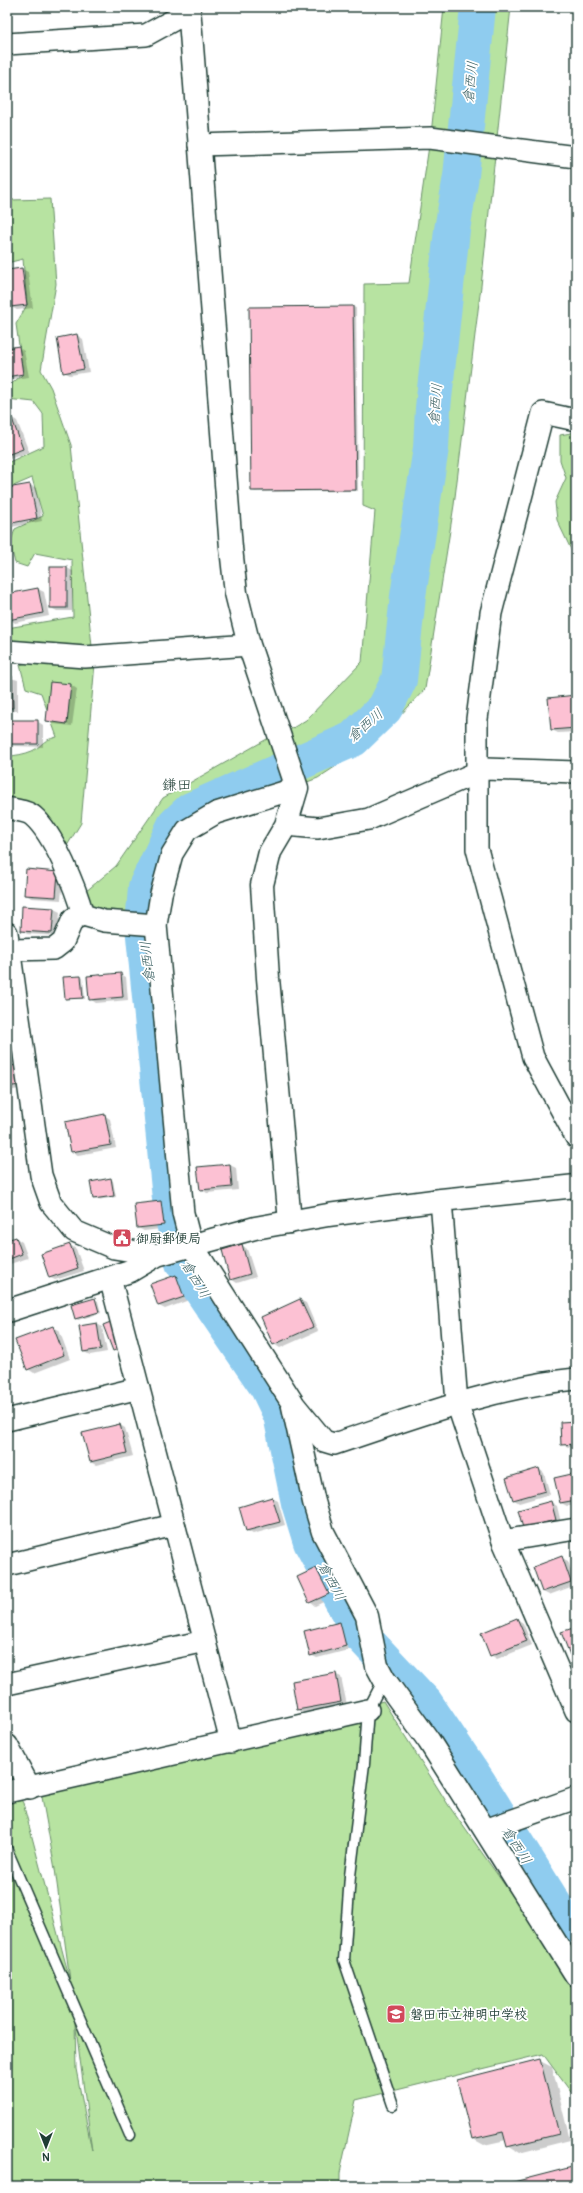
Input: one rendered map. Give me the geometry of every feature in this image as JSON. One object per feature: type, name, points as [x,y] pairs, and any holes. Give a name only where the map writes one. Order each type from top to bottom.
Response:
[{"type":"street","points":[[7,44],[146,35],[190,9],[199,145],[231,548],[236,593],[249,645],[295,782],[286,826],[270,852],[262,885],[268,978],[290,1222]]},
{"type":"street","points":[[199,145],[430,138],[576,157]]},
{"type":"street","points":[[576,420],[543,413],[491,613],[477,719],[476,773],[477,849],[533,1057],[576,1137]]},
{"type":"street","points":[[7,651],[85,657],[249,645]]},
{"type":"street","points":[[286,826],[318,828],[370,819],[485,769],[576,772]]},
{"type":"street","points":[[295,782],[216,812],[187,830],[172,854],[161,894],[156,925],[184,1213],[191,1244],[292,1402],[324,1441],[334,1444],[457,1403],[547,1382],[576,1379]]},
{"type":"street","points":[[7,808],[33,816],[52,841],[78,898],[83,915]]},
{"type":"street","points":[[156,925],[104,921],[83,915],[73,919],[63,942],[54,949],[8,941],[12,996],[41,1176],[51,1203],[74,1231],[114,1248],[157,1255]]},
{"type":"street","points":[[7,1311],[130,1271],[157,1255],[191,1244],[255,1228],[441,1200],[576,1186]]},
{"type":"street","points":[[441,1200],[457,1403],[503,1542],[576,1711]]},
{"type":"street","points":[[110,1278],[231,1742]]},
{"type":"street","points":[[7,1420],[139,1388]]},
{"type":"street","points":[[292,1402],[314,1502],[323,1532],[367,1616],[377,1666],[384,1679],[429,1741],[576,1976]]},
{"type":"street","points":[[7,1565],[174,1525]]},
{"type":"street","points":[[503,1542],[576,1529]]},
{"type":"street","points":[[7,1684],[205,1641]]},
{"type":"street","points":[[7,1792],[368,1710]]},
{"type":"street","points":[[7,1745],[30,1788]]},
{"type":"street","points":[[485,1830],[576,1798]]},
{"type":"lane","points":[[384,1679],[368,1710],[364,1764],[350,1876],[344,1960],[393,2105]]},
{"type":"lane","points":[[7,1850],[130,2135]]},
{"type":"green space","points":[[444,7],[511,7],[481,286],[454,505],[425,689],[379,738],[318,778],[264,798],[187,830],[156,925],[104,921],[78,898],[116,866],[163,798],[267,739],[286,732],[306,720],[362,662],[375,511],[363,506],[364,284],[409,283],[432,125]]},
{"type":"green space","points":[[7,170],[11,200],[50,199],[56,284],[41,370],[51,388],[71,445],[93,656],[7,651],[7,628],[73,617],[72,560],[35,553],[27,567],[15,563],[10,544],[15,529],[43,516],[32,478],[9,488],[7,487],[7,463],[44,446],[43,414],[34,402],[7,399],[7,388],[23,374],[16,324],[27,305],[23,259],[7,263]]},
{"type":"green space","points":[[576,432],[576,560],[557,520],[555,502],[566,478],[560,460],[560,435]]},
{"type":"green space","points":[[53,655],[95,663],[81,823],[60,857],[33,816],[7,808],[7,756],[29,752],[36,749],[48,740],[57,737],[41,693],[26,688],[20,665]]},
{"type":"green space","points":[[383,1701],[449,1806],[516,1901],[576,1978],[576,2099],[543,2054],[356,2100],[340,2173],[340,2186],[7,2186],[7,1776],[23,1803],[70,1980],[55,1869],[40,1786],[272,1732]],"holes":[[[75,2021],[92,2151],[76,2069]]]},
{"type":"building","points":[[22,268],[27,305],[10,307],[7,270]]},
{"type":"building","points":[[353,306],[356,490],[251,491],[249,307]]},
{"type":"building","points":[[77,334],[84,369],[63,373],[57,338]]},
{"type":"building","points":[[19,346],[23,374],[7,377],[7,348]]},
{"type":"building","points":[[11,416],[23,449],[7,455],[7,418]]},
{"type":"building","points":[[30,484],[37,518],[7,524],[7,488]]},
{"type":"building","points":[[50,567],[67,567],[67,608],[50,608]]},
{"type":"building","points":[[38,588],[43,613],[8,620],[7,594]]},
{"type":"building","points":[[7,676],[12,676],[13,708],[7,708]]},
{"type":"building","points":[[50,682],[71,684],[67,724],[46,721]]},
{"type":"building","points":[[576,695],[576,728],[551,730],[548,698]]},
{"type":"building","points":[[8,720],[38,720],[38,744],[7,744]]},
{"type":"building","points":[[26,869],[58,872],[56,897],[24,895]]},
{"type":"building","points":[[22,906],[54,908],[52,933],[21,931]]},
{"type":"building","points":[[121,973],[123,997],[89,1000],[87,976]]},
{"type":"building","points":[[81,976],[83,998],[65,999],[63,977]]},
{"type":"building","points":[[16,1065],[19,1085],[7,1087],[7,1067]]},
{"type":"building","points":[[105,1114],[111,1145],[71,1152],[65,1122]]},
{"type":"building","points":[[230,1164],[232,1187],[200,1190],[197,1167]]},
{"type":"building","points":[[111,1178],[114,1196],[93,1199],[90,1182]]},
{"type":"building","points":[[161,1201],[164,1225],[137,1228],[134,1204]]},
{"type":"building","points":[[16,1237],[22,1254],[7,1260],[7,1240]]},
{"type":"building","points":[[70,1244],[78,1268],[49,1278],[41,1254]]},
{"type":"building","points":[[242,1244],[250,1274],[230,1280],[222,1250]]},
{"type":"building","points":[[176,1275],[184,1297],[158,1306],[150,1284]]},
{"type":"building","points":[[95,1298],[99,1312],[75,1319],[71,1305]]},
{"type":"building","points":[[300,1299],[313,1327],[273,1345],[261,1317]]},
{"type":"building","points":[[118,1319],[128,1345],[113,1351],[103,1325]]},
{"type":"building","points":[[97,1323],[101,1349],[83,1352],[79,1326]]},
{"type":"building","points":[[53,1326],[64,1355],[27,1370],[15,1340]]},
{"type":"building","points":[[576,1421],[576,1444],[561,1445],[560,1422]]},
{"type":"building","points":[[120,1424],[127,1453],[90,1462],[82,1433]]},
{"type":"building","points":[[539,1468],[545,1491],[513,1500],[506,1478]]},
{"type":"building","points":[[576,1473],[576,1500],[560,1503],[554,1478]]},
{"type":"building","points":[[272,1497],[280,1522],[246,1531],[239,1507]]},
{"type":"building","points":[[551,1501],[556,1520],[523,1528],[518,1510]]},
{"type":"building","points":[[562,1556],[571,1582],[542,1592],[533,1567]]},
{"type":"building","points":[[316,1568],[329,1594],[309,1603],[297,1577]]},
{"type":"building","points":[[517,1618],[527,1641],[490,1656],[481,1633]]},
{"type":"building","points":[[340,1622],[346,1646],[310,1656],[304,1631]]},
{"type":"building","points":[[576,1627],[576,1652],[570,1655],[561,1632]]},
{"type":"building","points":[[336,1673],[341,1702],[297,1710],[292,1681]]},
{"type":"building","points":[[540,2059],[559,2134],[507,2147],[503,2132],[472,2139],[457,2080]]},
{"type":"building","points":[[576,2166],[576,2186],[498,2186]]},
{"type":"waterway","name":"倉西川","points":[[478,7],[461,176],[452,230],[433,408],[431,448],[408,596],[399,680],[385,708],[353,739],[191,810],[175,825],[146,887],[143,926],[171,1209],[183,1263],[268,1388],[281,1415],[299,1503],[311,1542],[360,1634],[425,1703],[478,1782],[576,1940]]},
{"type":"place","name":"御厨郵便局","points":[[122,1238]]},
{"type":"place","name":"磐田市立神明中学校","points":[[396,2014]]},
{"type":"district","name":"鎌田","points":[[177,785]]}]
